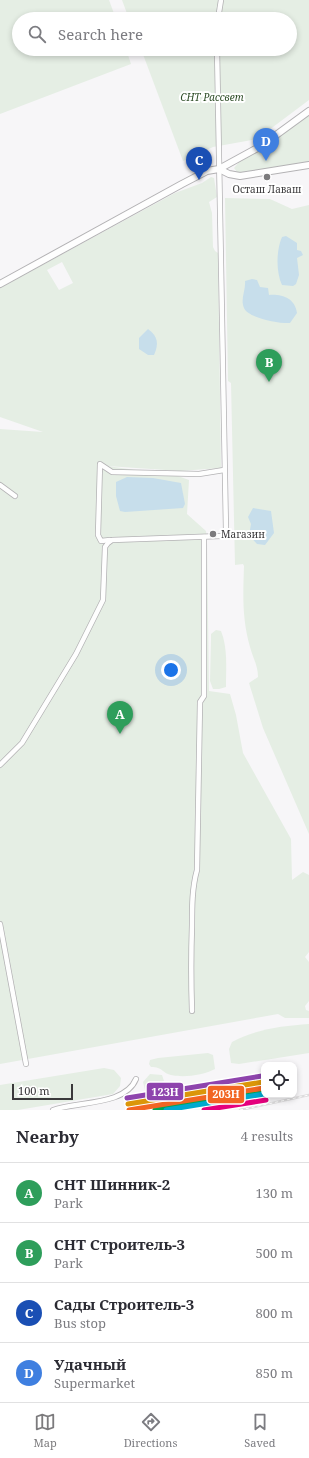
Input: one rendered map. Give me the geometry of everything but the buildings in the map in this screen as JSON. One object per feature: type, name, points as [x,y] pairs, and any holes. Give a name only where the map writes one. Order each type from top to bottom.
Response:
[{"type":"street","points":[[219,12],[221,0]]},
{"type":"street","points":[[217,56],[226,531],[222,536],[101,541],[98,535],[100,464],[112,472],[199,474],[224,470]]},
{"type":"street","points":[[0,284],[182,184],[207,171],[219,169],[261,146],[309,111]]},
{"type":"street","points":[[219,169],[229,174],[240,176],[309,165]]},
{"type":"street","points":[[0,484],[15,496]]},
{"type":"street","points":[[192,1011],[192,905],[194,880],[197,870],[200,702],[204,696],[204,537]]},
{"type":"street","points":[[0,765],[22,743],[88,630],[103,600],[105,547],[108,542],[112,540]]},
{"type":"street","points":[[0,924],[26,1064]]},
{"type":"street","points":[[53,1110],[114,1098],[126,1093],[133,1086],[136,1079]]},
{"type":"green space","points":[[0,0],[109,0],[113,12],[12,12],[12,56],[128,56],[131,64],[0,114]]},
{"type":"green space","name":"СНТ Рассвет","points":[[122,0],[309,0],[309,100],[257,139],[213,147],[183,161],[144,56],[297,56],[297,12],[126,12]]},
{"type":"green space","points":[[309,114],[309,162],[241,173],[237,172],[234,168],[239,162],[266,145]]},
{"type":"green space","points":[[211,177],[214,178],[217,197],[209,202],[212,213],[213,247],[218,253],[221,468],[180,471],[107,466],[178,476],[189,480],[187,514],[206,531],[207,540],[209,691],[230,694],[236,715],[243,753],[291,839],[292,880],[303,872],[309,875],[309,952],[305,957],[309,962],[309,1001],[305,1006],[306,1010],[309,1011],[309,1018],[285,1018],[278,1014],[0,1064],[0,429],[43,432],[0,417],[0,288],[175,193],[202,183]],"holes":[[[62,262],[73,283],[59,290],[47,270]]]},
{"type":"green space","points":[[225,198],[270,199],[292,209],[309,205],[309,834],[263,728],[249,683],[258,677],[247,637],[244,617],[244,566],[243,564],[235,565],[231,383],[228,381]]},
{"type":"green space","points":[[216,630],[221,631],[225,644],[226,687],[213,689],[210,681],[211,634]]},
{"type":"green space","points":[[309,1024],[309,1053],[239,1064],[231,1063],[229,1049],[232,1042],[260,1031]]},
{"type":"green space","points":[[208,1053],[213,1055],[215,1069],[200,1074],[188,1076],[171,1075],[158,1068],[151,1067],[149,1064],[150,1060],[158,1058]]},
{"type":"green space","points":[[104,1068],[114,1070],[121,1078],[120,1086],[113,1094],[18,1110],[0,1110],[0,1085]]},
{"type":"green space","points":[[150,1074],[162,1075],[164,1081],[158,1083],[166,1088],[165,1091],[159,1095],[150,1095],[145,1090],[143,1082]]},
{"type":"water","points":[[286,236],[297,243],[297,250],[301,251],[303,255],[297,258],[299,275],[296,284],[293,286],[282,285],[279,274],[278,261],[280,243],[282,237]]},
{"type":"water","points":[[252,279],[257,280],[260,287],[268,288],[269,295],[279,295],[291,300],[297,313],[290,323],[265,320],[247,312],[243,305],[245,281]]},
{"type":"water","points":[[148,329],[154,334],[157,340],[157,347],[154,355],[148,355],[139,349],[139,338]]},
{"type":"water","points":[[127,477],[153,478],[181,483],[185,504],[183,508],[125,512],[120,511],[116,496],[116,482]]},
{"type":"water","points":[[253,508],[271,511],[274,533],[265,545],[257,544],[249,535],[251,524],[248,517]]},
{"type":"railway","points":[[240,1110],[309,1095]]},
{"type":"transit line","name":"123Н","points":[[127,1098],[261,1076]]},
{"type":"transit line","points":[[128,1104],[261,1082]]},
{"type":"transit line","name":"203Н","points":[[129,1110],[261,1088]]},
{"type":"transit line","points":[[155,1110],[261,1092]]},
{"type":"transit line","points":[[166,1110],[261,1094]]},
{"type":"transit line","points":[[204,1110],[266,1100]]},
{"type":"place","name":"Удачный","points":[[266,161]]},
{"type":"place","name":"Осташ Лаваш","points":[[267,177]]},
{"type":"place","name":"Сады Строитель-3","points":[[199,180]]},
{"type":"place","name":"СНТ Строитель-3","points":[[269,382]]},
{"type":"place","name":"Магазин","points":[[213,534]]},
{"type":"place","name":"СНТ Шинник-2","points":[[120,734]]}]
